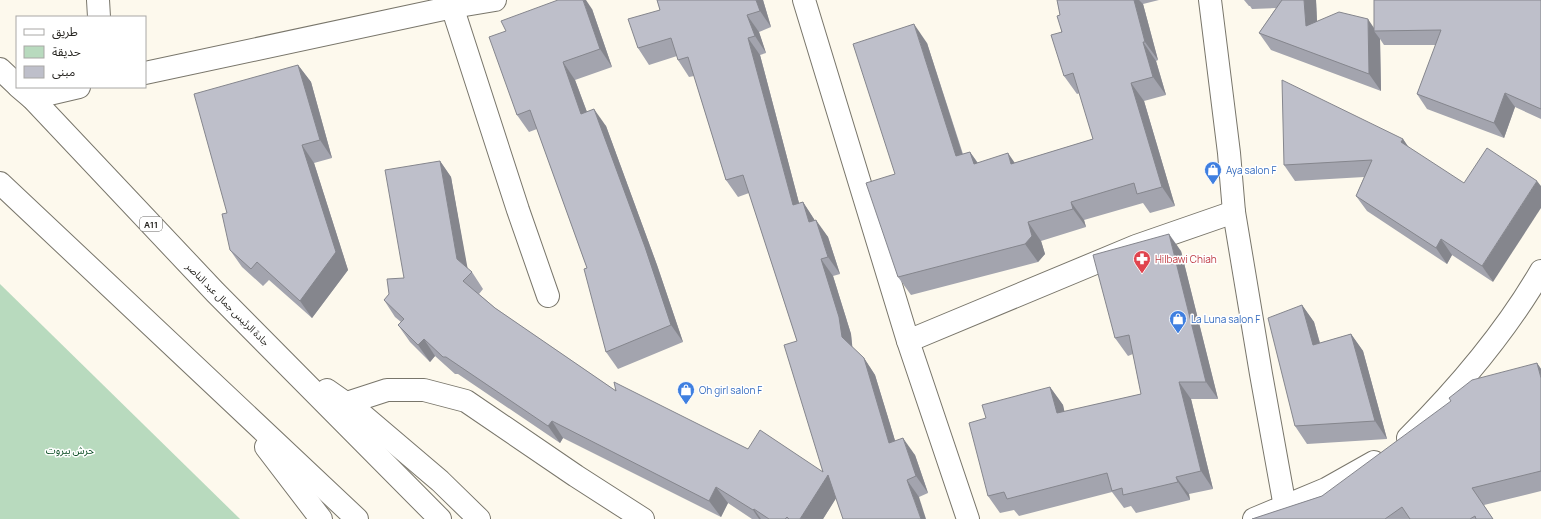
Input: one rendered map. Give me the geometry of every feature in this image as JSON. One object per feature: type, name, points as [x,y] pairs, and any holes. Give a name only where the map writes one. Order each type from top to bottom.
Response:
[{"type":"main road","points":[[98,0],[100,16]]},
{"type":"main road","points":[[146,73],[452,4],[495,0]]},
{"type":"main road","points":[[804,0],[908,341],[968,519]]},
{"type":"main road","points":[[1210,0],[1229,152],[1234,212],[1285,507]]},
{"type":"main road","points":[[452,4],[518,210],[548,296]]},
{"type":"main road","name":"جادة الرئيس جمال عبد الناصر","points":[[0,69],[16,84]]},
{"type":"main road","points":[[23,90],[60,88]]},
{"type":"main road","name":"جادة الرئيس جمال عبد الناصر","points":[[23,90],[215,292],[440,519]]},
{"type":"main road","points":[[0,183],[357,519]]},
{"type":"main road","points":[[908,341],[1136,246],[1234,212]]},
{"type":"main road","points":[[1254,519],[1326,489],[1372,463],[1404,442],[1462,382],[1492,344],[1541,272]]},
{"type":"main road","name":"A11","points":[[284,361],[360,412],[440,481],[479,519]]},
{"type":"main road","points":[[347,403],[387,390],[424,390],[466,401],[576,476],[643,519]]},
{"type":"main road","points":[[225,394],[321,519]]},
{"type":"green space","name":"حرش بيروت","points":[[0,284],[240,519],[0,519]]},
{"type":"building","points":[[558,0],[583,0],[600,49],[563,62],[581,114],[594,109],[645,247],[671,325],[606,352],[584,269],[587,268],[530,110],[517,115],[489,37],[506,31],[501,21]]},
{"type":"building","points":[[657,0],[756,0],[760,11],[747,15],[755,36],[748,38],[793,205],[803,202],[809,222],[816,220],[828,257],[821,259],[839,317],[842,337],[864,358],[889,443],[903,438],[916,476],[907,480],[921,519],[843,519],[828,475],[800,519],[789,519],[787,517],[785,519],[769,519],[716,487],[709,501],[552,421],[548,426],[446,357],[443,357],[424,339],[418,345],[398,325],[404,319],[384,300],[389,294],[387,279],[404,278],[385,170],[440,161],[457,259],[472,272],[463,281],[495,308],[616,391],[614,382],[748,449],[760,430],[823,472],[784,345],[797,341],[743,175],[726,180],[688,57],[678,60],[671,38],[638,48],[628,19],[660,10]]},
{"type":"building","points":[[1057,0],[1134,0],[1145,42],[1143,42],[1153,77],[1131,83],[1162,187],[1137,194],[1134,183],[1071,202],[1073,209],[1028,222],[1032,236],[1025,244],[898,277],[866,183],[895,174],[853,44],[914,24],[956,156],[970,152],[974,164],[1008,153],[1011,164],[1093,139],[1073,73],[1064,76],[1051,35],[1062,32],[1057,16],[1060,15]]},
{"type":"building","points":[[1282,0],[1304,0],[1306,26],[1339,12],[1368,19],[1369,74],[1259,33]]},
{"type":"building","points":[[1374,0],[1541,0],[1541,109],[1505,93],[1494,123],[1417,94],[1441,30],[1374,31]]},
{"type":"building","points":[[298,65],[320,140],[302,145],[336,252],[300,301],[257,262],[251,269],[230,250],[222,214],[227,213],[194,94]]},
{"type":"building","points":[[1282,80],[1403,139],[1401,142],[1464,183],[1487,148],[1537,181],[1482,266],[1441,239],[1436,248],[1356,196],[1372,160],[1284,165]]},
{"type":"building","points":[[1169,234],[1206,382],[1179,382],[1201,471],[1176,477],[1178,482],[1123,495],[1122,488],[1112,491],[1107,473],[1007,499],[1004,492],[988,496],[969,423],[986,418],[982,405],[1050,387],[1057,413],[1141,394],[1129,335],[1115,338],[1093,255]]},
{"type":"building","points":[[1302,305],[1313,345],[1351,334],[1375,421],[1295,426],[1268,318]]},
{"type":"building","points":[[1537,363],[1541,378],[1541,471],[1472,488],[1493,519],[1476,519],[1475,516],[1470,519],[1410,519],[1402,507],[1385,519],[1252,519],[1322,496],[1451,401],[1449,398],[1472,380]]},
{"type":"place","name":"Aya salon F","points":[[1213,185]]},
{"type":"place","name":"Hilbawi Chiah","points":[[1142,274]]},
{"type":"place","name":"La Luna salon F","points":[[1178,334]]},
{"type":"place","name":"Oh girl salon F","points":[[686,405]]}]
